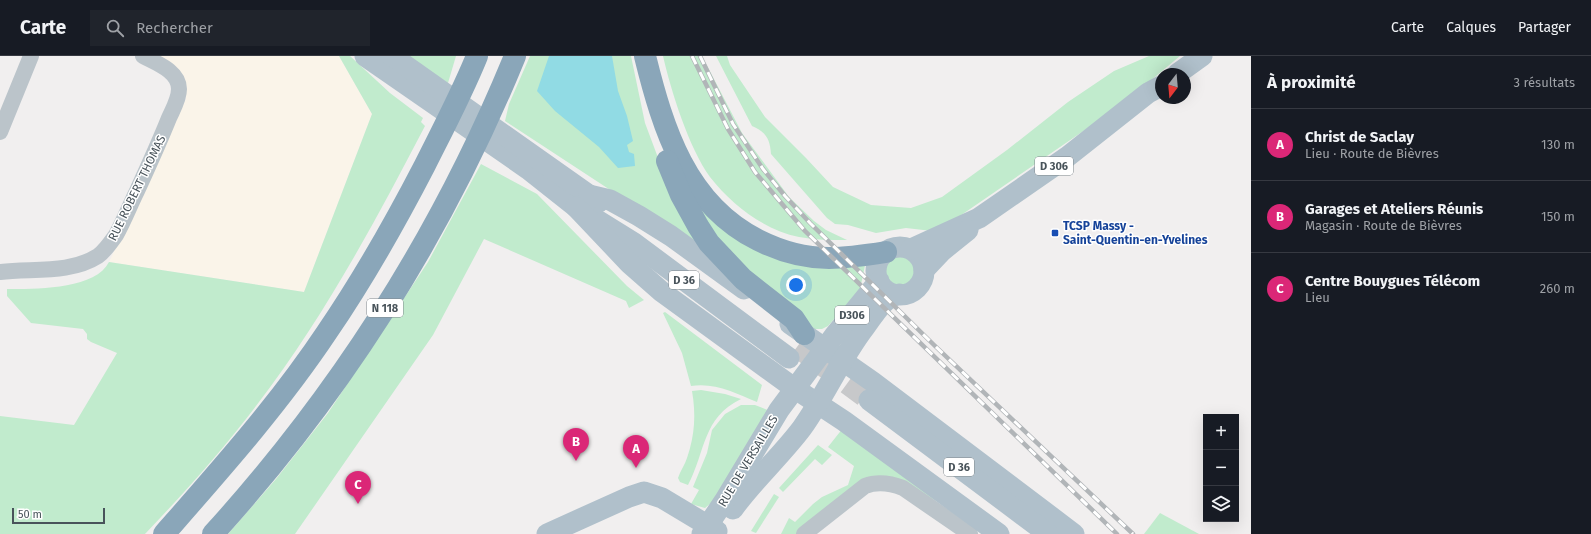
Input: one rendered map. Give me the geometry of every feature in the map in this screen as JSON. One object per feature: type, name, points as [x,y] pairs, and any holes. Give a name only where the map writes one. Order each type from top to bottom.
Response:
[{"type":"highway","points":[[440,135],[437,128],[461,56]]},
{"type":"highway","name":"N 118","points":[[164,534],[252,432],[327,333],[372,264],[409,196],[440,135],[477,56]]},
{"type":"highway","name":"N 118","points":[[213,534],[295,438],[368,335],[418,255],[452,193],[492,111],[516,56]]},
{"type":"highway","points":[[636,56],[670,170],[681,195],[698,226],[709,243],[743,279],[794,319],[797,346]]},
{"type":"highway","points":[[645,56],[664,122],[682,165],[704,199],[733,225],[770,246],[811,257],[845,258],[886,252]]},
{"type":"main road","points":[[365,56],[391,64]]},
{"type":"main road","name":"D 36","points":[[373,56],[391,64],[514,151],[582,201],[634,243],[797,346],[824,349],[843,361],[1074,534]]},
{"type":"main road","points":[[1173,68],[1186,56]]},
{"type":"main road","points":[[1186,68],[1202,56]]},
{"type":"main road","name":"D 306","points":[[911,249],[979,218],[1067,157],[1155,88]]},
{"type":"main road","name":"D 36","points":[[582,201],[610,200],[671,236],[797,346]]},
{"type":"main road","name":"D 36","points":[[582,201],[630,263],[662,292],[794,388],[850,425],[999,534]]},
{"type":"main road","name":"D 306","points":[[924,270],[928,264],[967,231],[979,218]]},
{"type":"main road","points":[[896,247],[911,249],[920,257],[924,270],[922,280],[915,289],[906,294],[899,294],[887,290],[879,280],[877,274],[878,262],[886,252],[896,247]]},
{"type":"main road","name":"D306","points":[[824,349],[879,280]]},
{"type":"main road","name":"RUE DE VERSAILLES","points":[[713,531],[803,427],[853,342],[884,302],[890,297],[899,294]]},
{"type":"main road","name":"RUE DE VERSAILLES","points":[[713,531],[725,500],[772,420],[824,349]]},
{"type":"main road","name":"D 36","points":[[1025,534],[864,406],[1048,534]]},
{"type":"main road","points":[[547,534],[629,497],[644,492],[662,498],[713,531]]},
{"type":"street","points":[[0,132],[31,56]]},
{"type":"street","name":"RUE ROBERT THOMAS","points":[[0,272],[39,271],[70,267],[86,262],[99,255],[108,246],[116,234],[160,142],[176,101],[179,89],[177,81],[172,73],[143,56]]},
{"type":"street","points":[[804,534],[865,486],[872,483],[884,482],[903,488],[970,534]]},
{"type":"shaded area","points":[[158,56],[339,56],[372,114],[304,292],[109,262],[186,99],[182,77]]},
{"type":"green space","points":[[339,56],[350,56],[390,93],[423,118],[421,122],[425,126],[347,269],[304,339],[280,373],[243,423],[145,534],[0,534],[0,416],[74,425],[117,353],[91,342],[87,339],[87,334],[83,329],[31,323],[7,296],[7,289],[47,288],[78,283],[91,278],[102,271],[109,262],[304,292],[372,114]]},
{"type":"green space","points":[[406,56],[456,56],[448,83]]},
{"type":"green space","points":[[530,56],[631,56],[645,123],[675,203],[711,256],[505,121],[509,104]]},
{"type":"green space","points":[[663,56],[702,56],[742,133],[789,197],[814,221],[826,230],[847,240],[811,239],[786,234],[773,229],[750,215],[728,197],[710,177],[695,151],[676,102]]},
{"type":"green space","points":[[716,56],[727,56],[730,65],[765,117],[833,187],[871,205],[911,208],[942,197],[1007,150],[1068,102],[1114,71],[1149,56],[1180,56],[1166,68],[1155,68],[1155,77],[1113,112],[954,220],[932,231],[906,228],[876,233],[848,225],[835,224],[827,218],[771,154],[770,144],[764,134],[752,126]]},
{"type":"green space","points":[[481,164],[537,194],[627,286],[644,300],[629,308],[626,301],[484,239],[433,335],[295,534],[228,534],[276,479],[328,413],[428,262]]},
{"type":"green space","points":[[688,189],[755,245],[866,261],[860,289],[828,326],[822,329],[814,329],[758,285],[713,233]]},
{"type":"green space","points":[[900,256],[912,261],[915,267],[914,275],[912,280],[904,284],[890,284],[884,271],[886,265],[889,261]]},
{"type":"green space","points":[[665,312],[762,385],[757,402],[725,389],[700,385],[691,386],[682,353],[663,313]]},
{"type":"green space","points":[[701,390],[725,394],[741,399],[728,407],[712,426],[688,485],[680,482],[678,478],[690,449],[693,433],[694,408],[692,391]]},
{"type":"green space","points":[[741,405],[755,405],[770,411],[717,498],[705,508],[691,504],[699,490],[693,487],[707,453],[712,430],[725,414]]},
{"type":"green space","points":[[843,428],[963,514],[886,476],[796,534],[781,534],[789,518],[795,522],[822,497],[848,485],[854,466],[828,447]]},
{"type":"green space","points":[[818,445],[832,455],[822,465],[815,459],[783,492],[779,488]]},
{"type":"green space","points":[[774,494],[779,497],[756,533],[751,531]]},
{"type":"green space","points":[[1160,513],[1199,534],[1144,534]]},
{"type":"water","points":[[549,56],[612,56],[618,91],[627,116],[633,141],[627,145],[629,152],[634,154],[635,166],[618,168],[599,147],[555,111],[537,91]]},
{"type":"tunnel","points":[[797,347],[869,400]]},
{"type":"railway","points":[[692,56],[728,129],[755,172],[805,231],[1117,534]]},
{"type":"railway","points":[[700,56],[733,124],[763,169],[785,196],[810,223],[934,345],[1133,534]]},
{"type":"place","name":"TCSP Massy - Saint-Quentin-en-Yvelines","points":[[1055,233]]},
{"type":"place","name":"Garages et Ateliers Réunis","points":[[576,461]]},
{"type":"place","name":"Christ de Saclay","points":[[636,468]]},
{"type":"place","name":"Centre Bouygues Télécom","points":[[358,504]]}]
